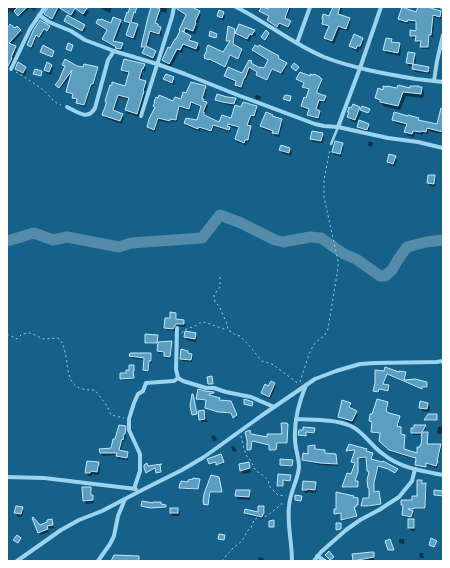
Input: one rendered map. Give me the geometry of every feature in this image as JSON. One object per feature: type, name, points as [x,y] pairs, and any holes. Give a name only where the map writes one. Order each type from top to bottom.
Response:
[{"type":"street","points":[[11,69],[30,29],[44,7]]},
{"type":"street","points":[[141,116],[174,7]]},
{"type":"street","points":[[297,43],[310,7]]},
{"type":"street","points":[[338,127],[381,7]]},
{"type":"street","points":[[239,8],[297,43],[338,62],[410,78],[443,82]]},
{"type":"street","points":[[39,15],[49,22],[71,31],[85,40],[114,51],[157,64],[315,124],[338,127],[443,148]]},
{"type":"street","points":[[434,81],[443,35]]},
{"type":"street","points":[[67,107],[86,115],[90,115],[93,112],[108,60],[114,51]]},
{"type":"street","points":[[177,328],[175,363],[178,378],[206,388],[214,388],[251,397],[274,407]]},
{"type":"street","points":[[17,561],[61,530],[182,470],[204,457],[315,379],[360,364],[443,361]]},
{"type":"street","points":[[134,489],[140,471],[141,459],[129,430],[129,419],[134,403],[138,394],[143,391],[146,383],[174,381],[178,378]]},
{"type":"street","points":[[292,561],[288,507],[299,462],[295,440],[296,418],[298,407],[307,385]]},
{"type":"street","points":[[296,418],[327,420],[352,427],[367,438],[372,445],[388,458],[415,470],[443,475]]},
{"type":"street","points":[[314,561],[317,556],[346,530],[399,497],[412,482],[415,470]]},
{"type":"street","points":[[7,477],[44,478],[144,489]]},
{"type":"street","points":[[98,561],[114,536],[118,516],[125,499]]},
{"type":"street","points":[[317,556],[325,561]]},
{"type":"lane","points":[[331,144],[338,127]]},
{"type":"path","points":[[11,69],[33,82],[36,86],[40,87],[52,100],[67,107]]},
{"type":"path","points":[[176,340],[180,337],[184,330],[204,322],[228,330],[240,336],[262,361],[272,364],[300,385],[309,354],[313,346],[325,335],[328,329],[338,268],[338,261],[324,197],[324,180],[331,144]]},
{"type":"path","points":[[220,277],[220,287],[214,295],[215,302],[219,306],[228,330]]},
{"type":"path","points":[[7,334],[17,339],[22,334],[30,333],[43,339],[58,338],[61,341],[66,355],[69,377],[72,382],[82,389],[95,390],[107,406],[111,416],[129,419]]},
{"type":"path","points":[[240,431],[246,455],[251,461],[255,470],[268,480],[270,487],[278,495],[284,497],[290,496]]},
{"type":"path","points":[[222,561],[232,549],[242,541],[254,520],[258,517],[267,516],[290,496]]},
{"type":"building","points":[[18,7],[27,7],[18,16],[14,11]]},
{"type":"building","points":[[48,7],[58,7],[52,19],[44,14]]},
{"type":"building","points":[[58,7],[88,7],[83,14],[75,8],[71,15]]},
{"type":"building","points":[[130,7],[137,7],[131,22],[138,24],[133,38],[126,35],[130,23],[124,21]]},
{"type":"building","points":[[151,7],[160,9],[155,23],[161,27],[159,34],[150,31],[146,46],[156,51],[153,58],[142,53],[145,47],[141,47]]},
{"type":"building","points":[[177,7],[192,7],[200,11],[193,31],[185,28],[184,32],[182,31],[191,36],[189,40],[198,43],[196,49],[183,44],[180,50],[177,49],[169,64],[162,60],[168,47],[170,48],[176,39],[186,15],[177,9]]},
{"type":"building","points":[[261,7],[268,9],[268,7],[289,7],[285,18],[291,21],[288,27],[279,23],[277,27],[267,20],[269,16],[259,11]]},
{"type":"building","points":[[333,7],[340,7],[338,14],[350,18],[346,29],[338,26],[332,41],[324,38],[329,26],[322,24],[322,19],[323,14],[329,16]]},
{"type":"building","points":[[402,7],[416,12],[418,7],[427,7],[441,11],[440,17],[433,15],[428,47],[420,47],[421,41],[415,41],[416,36],[410,36],[410,30],[416,31],[416,21],[408,20],[407,22],[398,19]]},
{"type":"building","points":[[219,10],[224,12],[222,18],[217,16]]},
{"type":"building","points":[[67,15],[85,25],[82,31],[64,21]]},
{"type":"building","points":[[113,17],[121,20],[113,41],[123,43],[121,49],[115,48],[116,47],[102,39],[107,30],[96,23],[98,19],[101,19],[111,23]]},
{"type":"building","points":[[40,20],[50,26],[47,31],[44,29],[39,37],[36,35],[31,47],[27,45]]},
{"type":"building","points":[[10,24],[15,28],[17,26],[21,30],[9,43],[16,46],[7,68],[7,28]]},
{"type":"building","points":[[239,24],[255,30],[247,39],[235,33]]},
{"type":"building","points":[[228,26],[235,29],[233,44],[242,49],[238,59],[230,55],[225,67],[204,58],[204,56],[208,45],[223,52],[230,41],[226,41]]},
{"type":"building","points":[[266,30],[269,33],[265,40],[261,37]]},
{"type":"building","points":[[210,31],[217,34],[216,38],[209,36]]},
{"type":"building","points":[[354,34],[363,38],[360,46],[357,46],[356,49],[349,46]]},
{"type":"building","points":[[386,38],[392,39],[391,42],[400,43],[398,53],[383,50]]},
{"type":"building","points":[[68,43],[73,45],[71,51],[66,49]]},
{"type":"building","points":[[43,45],[54,51],[52,57],[40,52]]},
{"type":"building","points":[[255,45],[258,47],[259,45],[279,56],[278,58],[287,63],[281,73],[272,69],[267,80],[256,75],[257,72],[249,67],[241,87],[235,85],[236,81],[224,76],[228,67],[242,73],[249,60],[252,61],[251,63],[260,68],[264,68],[268,60],[252,50]]},
{"type":"building","points":[[408,52],[415,53],[413,64],[406,63]]},
{"type":"building","points":[[65,59],[77,66],[83,67],[84,64],[98,67],[84,105],[76,103],[77,99],[72,98],[73,94],[66,92],[72,70],[59,88],[55,85],[59,80],[65,66],[62,65]]},
{"type":"building","points":[[124,59],[145,64],[139,79],[146,81],[137,114],[125,110],[129,98],[118,95],[113,110],[123,114],[120,121],[102,115],[112,82],[125,86],[129,72],[121,70]]},
{"type":"building","points":[[18,62],[26,67],[23,73],[15,69]]},
{"type":"building","points":[[47,62],[52,65],[49,72],[44,70]]},
{"type":"building","points":[[294,63],[299,67],[296,71],[291,67]]},
{"type":"building","points":[[413,64],[429,67],[428,72],[412,69]]},
{"type":"building","points":[[35,69],[42,71],[41,76],[33,74]]},
{"type":"building","points":[[300,72],[310,76],[310,74],[314,74],[322,79],[317,93],[326,96],[324,101],[319,100],[316,109],[320,111],[318,118],[307,115],[309,109],[301,106],[309,89],[302,87],[304,83],[296,79]]},
{"type":"building","points":[[166,74],[174,77],[172,83],[163,79]]},
{"type":"building","points":[[191,82],[206,86],[202,99],[204,99],[203,101],[207,102],[203,112],[204,115],[219,122],[222,115],[231,118],[235,105],[241,107],[243,102],[257,106],[254,116],[251,115],[247,125],[251,126],[248,140],[245,140],[244,143],[235,139],[239,127],[228,124],[227,126],[230,127],[229,130],[213,125],[211,131],[199,127],[198,129],[184,123],[186,118],[197,120],[201,106],[191,102],[189,109],[179,106],[176,120],[170,119],[170,121],[158,118],[154,130],[147,127],[155,107],[153,106],[156,97],[158,98],[159,95],[173,101],[175,97],[181,99],[183,92],[186,93]]},
{"type":"building","points":[[398,85],[410,88],[410,86],[422,87],[421,94],[403,92],[398,106],[380,102],[380,100],[375,98],[378,88],[383,90],[383,86],[387,86],[397,88]]},
{"type":"building","points":[[217,94],[236,98],[234,104],[215,100]]},
{"type":"building","points":[[285,95],[291,96],[290,101],[283,99]]},
{"type":"building","points":[[353,104],[360,107],[355,120],[347,117],[349,107],[351,108]]},
{"type":"building","points":[[362,106],[370,109],[368,113],[360,110]]},
{"type":"building","points":[[441,108],[443,109],[443,132],[427,128],[426,132],[413,131],[412,134],[404,132],[407,124],[392,120],[394,112],[419,118],[418,120],[437,124]]},
{"type":"building","points":[[266,112],[273,115],[272,116],[282,119],[278,134],[272,133],[273,131],[260,126]]},
{"type":"building","points":[[359,120],[369,124],[367,130],[357,127]]},
{"type":"building","points":[[312,131],[323,133],[321,141],[310,139]]},
{"type":"building","points":[[335,141],[343,143],[340,154],[332,152]]},
{"type":"building","points":[[281,145],[290,148],[289,153],[279,150]]},
{"type":"building","points":[[389,154],[396,156],[393,164],[387,162]]},
{"type":"building","points":[[428,175],[435,175],[434,184],[427,183]]},
{"type":"building","points":[[170,312],[176,313],[176,319],[184,320],[184,324],[176,324],[173,329],[164,328],[165,318],[170,318]]},
{"type":"building","points":[[185,331],[196,333],[195,339],[184,337]]},
{"type":"building","points":[[145,334],[158,335],[157,343],[145,343]]},
{"type":"building","points":[[172,341],[170,357],[164,356],[164,352],[157,351],[158,342]]},
{"type":"building","points":[[181,349],[192,354],[191,360],[180,359]]},
{"type":"building","points":[[130,353],[151,353],[151,361],[149,361],[148,371],[143,370],[144,358],[129,356]]},
{"type":"building","points":[[129,365],[134,365],[134,378],[120,379],[120,373],[126,373],[126,370],[129,370]]},
{"type":"building","points":[[385,367],[399,372],[406,372],[404,380],[415,379],[427,382],[427,387],[422,387],[422,389],[387,374],[383,384],[389,385],[388,391],[379,389],[378,392],[373,391],[375,383],[375,370],[384,371]]},
{"type":"building","points":[[212,376],[213,384],[208,384],[207,377]]},
{"type":"building","points":[[271,381],[275,383],[269,397],[261,393],[265,384],[268,386]]},
{"type":"building","points":[[198,389],[214,392],[210,393],[209,395],[220,398],[219,400],[231,401],[237,415],[233,418],[231,413],[218,412],[205,408],[206,400],[196,399]]},
{"type":"building","points":[[192,394],[197,414],[192,415],[190,406]]},
{"type":"building","points":[[244,399],[253,402],[252,406],[244,404]]},
{"type":"building","points":[[377,399],[388,402],[386,411],[400,416],[397,426],[401,427],[401,434],[405,435],[404,449],[417,453],[417,447],[420,447],[421,445],[422,433],[411,433],[411,428],[414,428],[414,425],[426,425],[422,432],[428,432],[427,444],[441,444],[436,466],[426,463],[426,467],[415,465],[415,457],[389,450],[379,441],[380,433],[371,432],[372,422],[369,421],[370,414],[372,414]]},
{"type":"building","points":[[342,400],[351,403],[349,407],[357,411],[352,421],[338,417]]},
{"type":"building","points":[[420,401],[428,403],[427,409],[419,408]]},
{"type":"building","points":[[204,410],[205,419],[199,420],[198,411]]},
{"type":"building","points":[[428,414],[437,414],[437,420],[424,420]]},
{"type":"building","points":[[281,423],[288,424],[287,443],[277,443],[276,450],[269,450],[269,445],[252,441],[251,450],[247,450],[245,432],[250,430],[251,434],[267,437],[267,434],[282,434]]},
{"type":"building","points":[[119,425],[126,426],[125,434],[119,450],[128,452],[127,458],[116,456],[117,453],[100,453],[99,449],[111,448]]},
{"type":"building","points":[[303,427],[315,428],[314,433],[306,432],[306,436],[298,435],[299,430],[303,430]]},
{"type":"building","points":[[349,444],[367,449],[366,451],[373,453],[371,459],[383,461],[398,469],[395,473],[378,466],[374,483],[374,492],[379,491],[381,504],[361,506],[363,498],[369,498],[367,480],[369,472],[367,471],[366,457],[358,458],[358,472],[355,481],[358,481],[358,487],[342,487],[347,473],[351,474],[355,463],[351,462],[355,450],[346,451]]},
{"type":"building","points":[[315,445],[315,449],[325,450],[325,453],[336,454],[337,464],[302,460],[303,453],[308,454],[308,446]]},
{"type":"building","points":[[221,454],[224,462],[216,465],[216,462],[209,464],[207,459]]},
{"type":"building","points":[[280,459],[293,460],[292,466],[280,465]]},
{"type":"building","points":[[87,461],[99,462],[97,472],[91,471],[90,473],[85,473]]},
{"type":"building","points":[[249,462],[250,468],[240,471],[239,464]]},
{"type":"building","points":[[147,463],[148,466],[162,464],[160,465],[161,472],[156,473],[155,468],[146,473],[144,465]]},
{"type":"building","points":[[278,474],[291,475],[290,481],[283,480],[283,486],[277,486]]},
{"type":"building","points":[[211,475],[219,477],[222,492],[210,492],[208,505],[203,504],[203,502],[204,494]]},
{"type":"building","points":[[193,478],[200,479],[198,489],[179,488],[181,481],[188,482],[188,480]]},
{"type":"building","points":[[417,480],[422,480],[422,484],[426,483],[425,508],[408,509],[413,511],[411,517],[402,515],[403,505],[401,505],[401,500],[412,500],[412,496],[417,496]]},
{"type":"building","points":[[303,481],[316,482],[315,490],[302,490]]},
{"type":"building","points":[[82,487],[91,487],[91,495],[93,495],[93,500],[83,501]]},
{"type":"building","points":[[236,490],[250,490],[249,497],[235,496]]},
{"type":"building","points":[[434,490],[443,491],[443,496],[434,495]]},
{"type":"building","points":[[336,492],[358,498],[358,505],[354,507],[357,516],[341,520],[341,513],[334,514],[334,509],[336,509]]},
{"type":"building","points":[[295,495],[302,496],[301,501],[295,500]]},
{"type":"building","points":[[142,501],[153,503],[161,502],[161,504],[166,505],[166,507],[150,508],[141,506]]},
{"type":"building","points":[[16,506],[23,507],[21,514],[14,513]]},
{"type":"building","points":[[258,506],[264,506],[264,514],[262,517],[244,513],[245,509],[258,512]]},
{"type":"building","points":[[170,508],[178,508],[178,513],[170,513]]},
{"type":"building","points":[[33,517],[40,525],[47,522],[47,520],[52,519],[53,525],[47,526],[48,529],[38,533],[32,518]]},
{"type":"building","points":[[408,519],[414,519],[414,528],[408,528]]},
{"type":"building","points":[[274,520],[274,527],[269,527],[269,521]]},
{"type":"building","points":[[336,523],[341,523],[341,529],[336,530]]},
{"type":"building","points":[[219,534],[225,535],[224,540],[218,539]]},
{"type":"building","points":[[17,535],[21,538],[18,543],[13,540]]},
{"type":"building","points":[[431,538],[437,541],[434,547],[429,545]]},
{"type":"building","points":[[390,539],[394,550],[388,550],[385,541]]},
{"type":"building","points":[[329,551],[334,557],[330,560],[325,555]]},
{"type":"building","points":[[374,552],[374,557],[353,561],[352,554]]},
{"type":"building","points":[[114,555],[139,556],[139,561],[111,561]]},
{"type":"waterway","points":[[7,241],[34,233],[53,240],[67,237],[119,247],[131,243],[202,238],[220,215],[241,223],[275,240],[283,242],[310,237],[321,238],[344,254],[356,259],[380,276],[385,276],[392,270],[407,247],[426,242],[443,240]]}]
